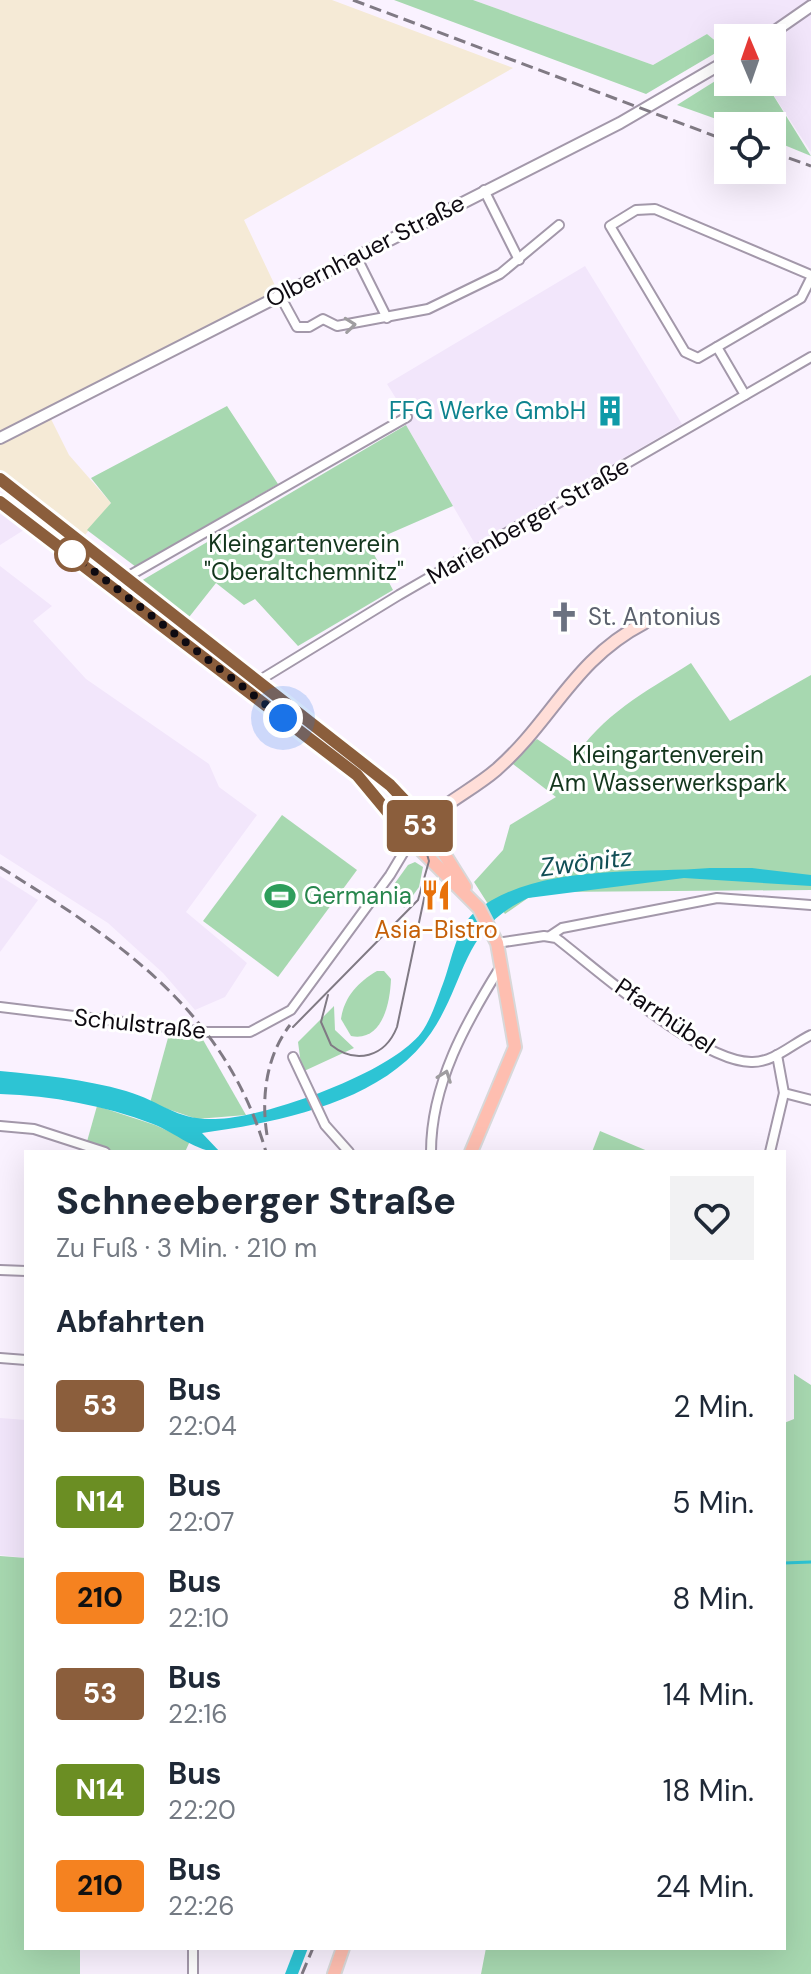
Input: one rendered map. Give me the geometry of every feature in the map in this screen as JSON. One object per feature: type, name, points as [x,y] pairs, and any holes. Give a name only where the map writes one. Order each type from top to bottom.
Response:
[{"type":"main road","points":[[0,479],[260,680],[390,785],[423,820],[491,927],[497,943],[515,1047],[472,1150]]},
{"type":"main road","points":[[0,502],[357,775],[411,840],[475,904]]},
{"type":"main road","points":[[411,840],[423,820],[494,771],[521,746],[593,657],[644,623]]},
{"type":"main road","points":[[334,1974],[342,1950]]},
{"type":"street","points":[[785,24],[811,6]]},
{"type":"street","name":"Olbernhauer Straße","points":[[0,438],[620,123],[714,68]]},
{"type":"street","points":[[484,190],[519,260]]},
{"type":"street","points":[[655,209],[811,276],[801,298],[717,347],[698,358],[685,352],[610,226],[636,210],[655,209]]},
{"type":"street","points":[[279,294],[297,327],[309,327],[323,319],[337,326],[387,318],[438,305],[478,287],[519,260],[559,225]]},
{"type":"street","points":[[356,256],[387,318]]},
{"type":"street","points":[[717,347],[745,395]]},
{"type":"street","name":"Marienberger Straße","points":[[250,693],[260,680],[399,595],[811,357]]},
{"type":"street","points":[[127,577],[407,417]]},
{"type":"street","points":[[0,487],[69,540],[81,543]]},
{"type":"street","name":"Schulstraße","points":[[0,1007],[226,1033],[250,1032],[279,1020],[306,992],[411,840]]},
{"type":"street","points":[[497,943],[550,936],[562,928],[717,898],[811,905]]},
{"type":"street","name":"Pfarrhübel","points":[[550,936],[697,1043],[728,1057],[752,1063],[777,1055]]},
{"type":"street","points":[[431,1150],[433,1118],[444,1073],[501,966]]},
{"type":"street","points":[[770,1150],[784,1093],[777,1055],[811,1035]]},
{"type":"street","points":[[293,1057],[325,1125],[347,1150]]},
{"type":"street","points":[[784,1093],[811,1100]]},
{"type":"street","points":[[0,1126],[34,1129],[99,1150]]},
{"type":"street","points":[[0,1270],[24,1271]]},
{"type":"street","points":[[0,1358],[24,1360]]},
{"type":"street","points":[[193,1950],[193,1974]]},
{"type":"shaded area","points":[[0,0],[332,0],[513,68],[244,220],[279,294],[48,413],[69,455],[111,503],[85,535],[53,509],[0,478]]},
{"type":"shaded area","points":[[473,0],[811,0],[811,152],[774,96],[786,96],[786,24],[714,24],[714,39],[707,34],[653,65]]},
{"type":"shaded area","points":[[585,266],[682,424],[475,544],[406,425],[410,421],[387,384]]},
{"type":"shaded area","points":[[0,508],[27,528],[0,545]]},
{"type":"shaded area","points":[[0,566],[52,606],[33,621],[86,679],[209,764],[219,787],[257,815],[186,912],[247,963],[225,997],[195,1010],[163,973],[108,923],[0,854]]},
{"type":"shaded area","points":[[0,876],[38,900],[0,952]]},
{"type":"shaded area","points":[[0,1418],[24,1420],[24,1558],[0,1555]]},
{"type":"green space","points":[[394,0],[473,0],[653,65],[707,34],[714,40],[714,54],[646,94]]},
{"type":"green space","points":[[714,82],[714,96],[774,96],[784,112],[714,112],[714,118],[677,105]]},
{"type":"green space","points":[[786,116],[811,156],[786,146]]},
{"type":"green space","name":"Kleingartenverein \"Oberaltchemnitz\"","points":[[227,406],[278,484],[136,567],[87,530],[111,503],[91,478]]},
{"type":"green space","name":"Kleingartenverein \"Oberaltchemnitz\"","points":[[406,425],[453,506],[368,543],[393,590],[298,646],[255,599],[244,605],[216,583],[186,621],[141,581]]},
{"type":"green space","name":"Kleingartenverein Am Wasserwerkspark","points":[[691,663],[730,721],[811,675],[811,890],[554,892],[528,898],[505,914],[495,900],[488,904],[474,882],[503,850],[510,825],[556,797],[509,761],[537,739],[571,762],[611,717]]},
{"type":"green space","name":"Germania","points":[[282,815],[357,870],[278,977],[203,921]]},
{"type":"green space","points":[[415,862],[423,867],[419,887],[404,908],[395,883],[408,865]]},
{"type":"green space","points":[[377,971],[384,971],[391,979],[386,1010],[370,1033],[351,1036],[341,1019],[345,1004],[358,985]]},
{"type":"green space","points":[[334,1006],[335,1030],[354,1048],[302,1072],[298,1042]]},
{"type":"green space","points":[[171,1027],[198,1031],[246,1115],[197,1119],[150,1103]]},
{"type":"green space","points":[[97,1106],[155,1125],[190,1141],[186,1150],[100,1150],[86,1145]]},
{"type":"green space","points":[[600,1131],[645,1150],[593,1150]]},
{"type":"green space","points":[[794,1374],[811,1385],[811,1974],[481,1974],[486,1950],[786,1950],[786,1422],[794,1419]]},
{"type":"green space","points":[[0,1556],[24,1558],[24,1950],[80,1950],[80,1974],[0,1974]]},
{"type":"water","points":[[752,868],[811,875],[811,886],[684,878],[528,898],[506,911],[477,940],[443,1013],[411,1057],[386,1076],[328,1105],[296,1115],[202,1133],[218,1150],[194,1146],[153,1124],[97,1107],[59,1099],[0,1094],[0,1071],[110,1087],[197,1118],[229,1118],[303,1099],[385,1062],[421,1033],[445,980],[454,948],[468,919],[475,912],[499,896],[527,885],[556,878],[619,872]]},
{"type":"water","points":[[294,1950],[307,1950],[298,1974],[285,1974]]},
{"type":"waterway","points":[[786,1563],[811,1562]]},
{"type":"tram line","points":[[0,487],[362,766],[419,827],[429,861],[418,900],[293,1027]]},
{"type":"tram line","points":[[328,995],[321,1022],[331,1045],[350,1055],[360,1056],[369,1055],[385,1045],[397,1027],[425,894]]},
{"type":"railway","points":[[353,0],[714,136]]},
{"type":"railway","points":[[786,157],[811,166]]},
{"type":"railway","points":[[0,867],[86,922],[125,952],[162,984],[195,1019],[224,1058],[248,1102],[265,1150]]},
{"type":"railway","points":[[267,1135],[267,1078],[275,1050],[290,1025]]},
{"type":"railway","points":[[302,1974],[312,1950]]},
{"type":"bus line","name":"53","points":[[0,479],[390,785],[423,820],[411,840],[357,775],[0,502]]},
{"type":"place","name":"FFG Werke GmbH","points":[[610,411]]},
{"type":"place","name":"St. Antonius","points":[[564,617]]},
{"type":"place","name":"Asia-Bistro","points":[[436,895]]},
{"type":"place","name":"Germania","points":[[280,896]]},
{"type":"route","points":[[72,554],[283,718]]},
{"type":"water label","name":"Zwönitz","points":[[586,862]]}]
